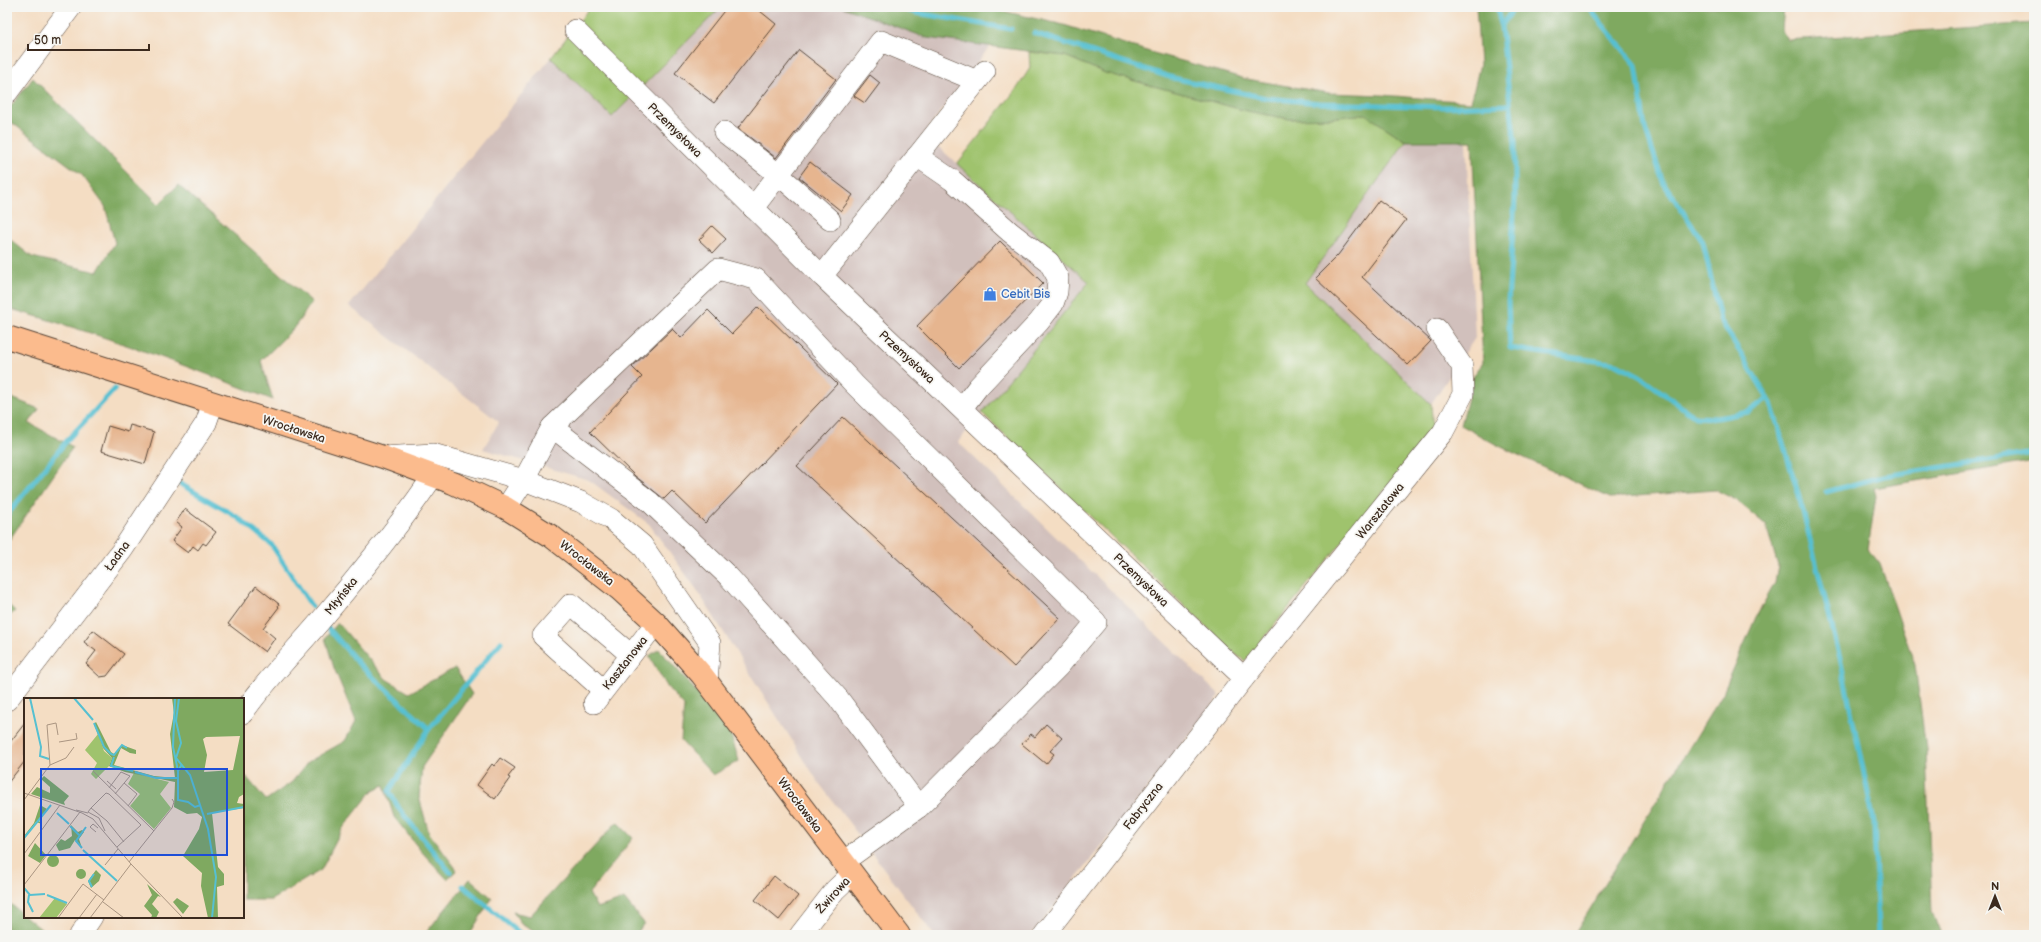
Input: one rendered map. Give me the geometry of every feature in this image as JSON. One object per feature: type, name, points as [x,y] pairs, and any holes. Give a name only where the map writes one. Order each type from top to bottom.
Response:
[{"type":"main road","name":"Wrocławska","points":[[7,337],[382,457],[433,476],[506,508],[577,555],[619,589],[656,623],[707,682],[899,935]]},
{"type":"street","points":[[7,93],[71,7]]},
{"type":"street","name":"Przemysłowa","points":[[575,30],[822,276],[1244,678]]},
{"type":"street","points":[[753,208],[881,41],[981,76],[822,276]]},
{"type":"street","points":[[724,132],[779,175],[830,220]]},
{"type":"street","points":[[917,156],[952,180],[1010,232],[1048,262],[1058,278],[1057,292],[1053,304],[1039,322],[978,387],[962,408]]},
{"type":"street","name":"Żwirowa","points":[[552,427],[718,269],[756,279],[854,384],[1096,622],[1059,666],[919,807],[847,868],[835,890],[800,935]]},
{"type":"street","name":"Warsztatowa","points":[[1244,678],[1443,432],[1463,394],[1462,366],[1437,329]]},
{"type":"street","name":"Ładna","points":[[7,700],[123,548],[206,423],[213,403]]},
{"type":"street","points":[[506,508],[524,480],[552,427],[650,502],[728,576],[838,698],[919,807]]},
{"type":"street","points":[[382,457],[433,454],[524,480],[593,509],[610,519],[642,545],[710,643],[707,682]]},
{"type":"street","name":"Młyńska","points":[[244,712],[256,694],[327,614],[411,509],[433,476]]},
{"type":"street","name":"Kasztanowa","points":[[631,655],[571,604],[543,636],[598,696],[631,655],[656,623]]},
{"type":"street","name":"Fabryczna","points":[[1044,935],[1244,678]]},
{"type":"street","points":[[80,935],[91,918]]},
{"type":"shaded area","points":[[721,7],[843,7],[927,38],[990,46],[924,134],[1089,282],[958,442],[1220,696],[1031,935],[934,935],[819,783],[695,587],[649,524],[589,480],[483,449],[499,422],[349,306],[551,58],[612,117]]},
{"type":"shaded area","points":[[1406,141],[1466,141],[1475,338],[1431,404],[1304,283]]},
{"type":"green space","points":[[590,7],[721,7],[612,117],[551,58]]},
{"type":"green space","points":[[843,7],[985,7],[1064,25],[1150,52],[1246,79],[1329,93],[1382,95],[1471,102],[1480,64],[1476,7],[1784,7],[1782,30],[1787,40],[2034,23],[2034,461],[1874,488],[1876,496],[1868,549],[1880,564],[1915,665],[1926,749],[1932,912],[1941,935],[1574,935],[1723,693],[1756,617],[1775,583],[1778,566],[1766,525],[1736,500],[1716,490],[1610,498],[1497,445],[1461,425],[1474,375],[1483,363],[1472,141],[1406,141],[1365,114],[1330,118],[1290,119],[1247,111],[1105,73],[1065,56],[927,38]]},
{"type":"green space","points":[[1029,52],[1065,56],[1105,73],[1247,111],[1290,119],[1330,118],[1365,114],[1406,141],[1305,283],[1431,404],[1433,431],[1245,661],[1235,654],[982,413],[1089,282],[957,164],[1018,87],[1030,68]]},
{"type":"green space","points":[[33,78],[159,204],[178,185],[312,302],[294,328],[261,361],[273,400],[142,350],[7,308],[7,237],[32,257],[97,272],[115,243],[105,206],[82,175],[7,119],[7,111]]},
{"type":"green space","points":[[7,396],[39,409],[29,423],[73,447],[7,543]]},
{"type":"green space","points":[[7,603],[15,611],[7,618]]},
{"type":"green space","points":[[338,623],[386,679],[409,693],[455,668],[472,694],[422,767],[419,797],[429,833],[457,870],[447,879],[421,851],[394,817],[384,785],[373,790],[343,828],[321,870],[271,900],[244,900],[244,774],[266,800],[292,782],[308,762],[345,741],[356,721],[334,668],[325,638]]},
{"type":"green space","points":[[659,649],[729,729],[739,761],[713,775],[681,741],[684,706],[668,688],[649,656]]},
{"type":"green space","points":[[617,822],[633,838],[589,893],[597,908],[624,899],[644,923],[636,935],[541,935],[521,923],[513,912],[530,916]]},
{"type":"green space","points":[[470,879],[492,898],[469,935],[424,935]]},
{"type":"green space","points":[[7,901],[24,915],[24,918],[28,918],[48,935],[7,935]]},
{"type":"building","points":[[727,7],[755,7],[776,24],[714,103],[675,73]]},
{"type":"building","points":[[799,50],[836,79],[776,158],[738,128]]},
{"type":"building","points":[[870,75],[880,83],[865,103],[854,96]]},
{"type":"building","points":[[810,162],[853,195],[841,211],[799,177]]},
{"type":"building","points":[[1379,200],[1406,220],[1362,277],[1431,341],[1408,365],[1315,278],[1338,255]]},
{"type":"building","points":[[712,226],[726,239],[713,253],[699,240]]},
{"type":"building","name":"Cebit Bis","points":[[1000,241],[1043,283],[959,368],[917,326]]},
{"type":"building","points":[[758,307],[837,384],[705,523],[672,491],[664,499],[635,476],[590,432],[642,377],[632,367],[672,329],[681,338],[708,310],[732,334]]},
{"type":"building","points":[[843,417],[1060,618],[1014,667],[797,466]]},
{"type":"building","points":[[130,425],[154,432],[145,464],[101,451],[108,426],[128,432]]},
{"type":"building","points":[[185,509],[216,532],[206,545],[203,543],[198,550],[193,546],[188,553],[172,541],[182,527],[176,522]]},
{"type":"building","points":[[256,586],[279,604],[279,607],[263,628],[275,638],[265,652],[228,624]]},
{"type":"building","points":[[93,630],[124,654],[107,676],[100,677],[86,664],[96,651],[84,642]]},
{"type":"building","points":[[24,724],[24,762],[7,784],[7,746]]},
{"type":"building","points":[[1046,724],[1062,738],[1050,751],[1054,754],[1046,764],[1022,744],[1031,734],[1035,737]]},
{"type":"building","points":[[500,758],[515,768],[508,777],[510,778],[495,799],[477,785],[492,764],[494,766]]},
{"type":"building","points":[[774,876],[798,896],[779,920],[755,900]]},
{"type":"waterway","points":[[897,7],[917,13],[1011,29]]},
{"type":"waterway","points":[[1497,7],[1501,26]]},
{"type":"waterway","points":[[1515,7],[1501,26],[1515,143],[1515,200],[1508,302],[1510,348],[1617,364],[1640,376],[1695,417],[1718,418],[1748,412],[1768,398]]},
{"type":"waterway","points":[[1590,7],[1593,13],[1636,65],[1645,128],[1663,182],[1703,242],[1720,319],[1771,403],[1799,496],[1840,658],[1874,822],[1878,935]]},
{"type":"waterway","points":[[1034,33],[1173,78],[1266,98],[1319,103],[1445,107],[1510,105]]},
{"type":"waterway","points":[[7,515],[69,438],[115,389]]},
{"type":"waterway","points":[[1826,492],[1884,476],[2034,453]]},
{"type":"waterway","points":[[177,482],[237,517],[271,544],[312,607]]},
{"type":"waterway","points":[[328,628],[360,665],[429,729]]},
{"type":"waterway","points":[[450,872],[400,810],[389,791],[429,729],[501,642]]},
{"type":"waterway","points":[[463,886],[522,935]]},
{"type":"place","name":"Cebit Bis","points":[[990,294]]}]
